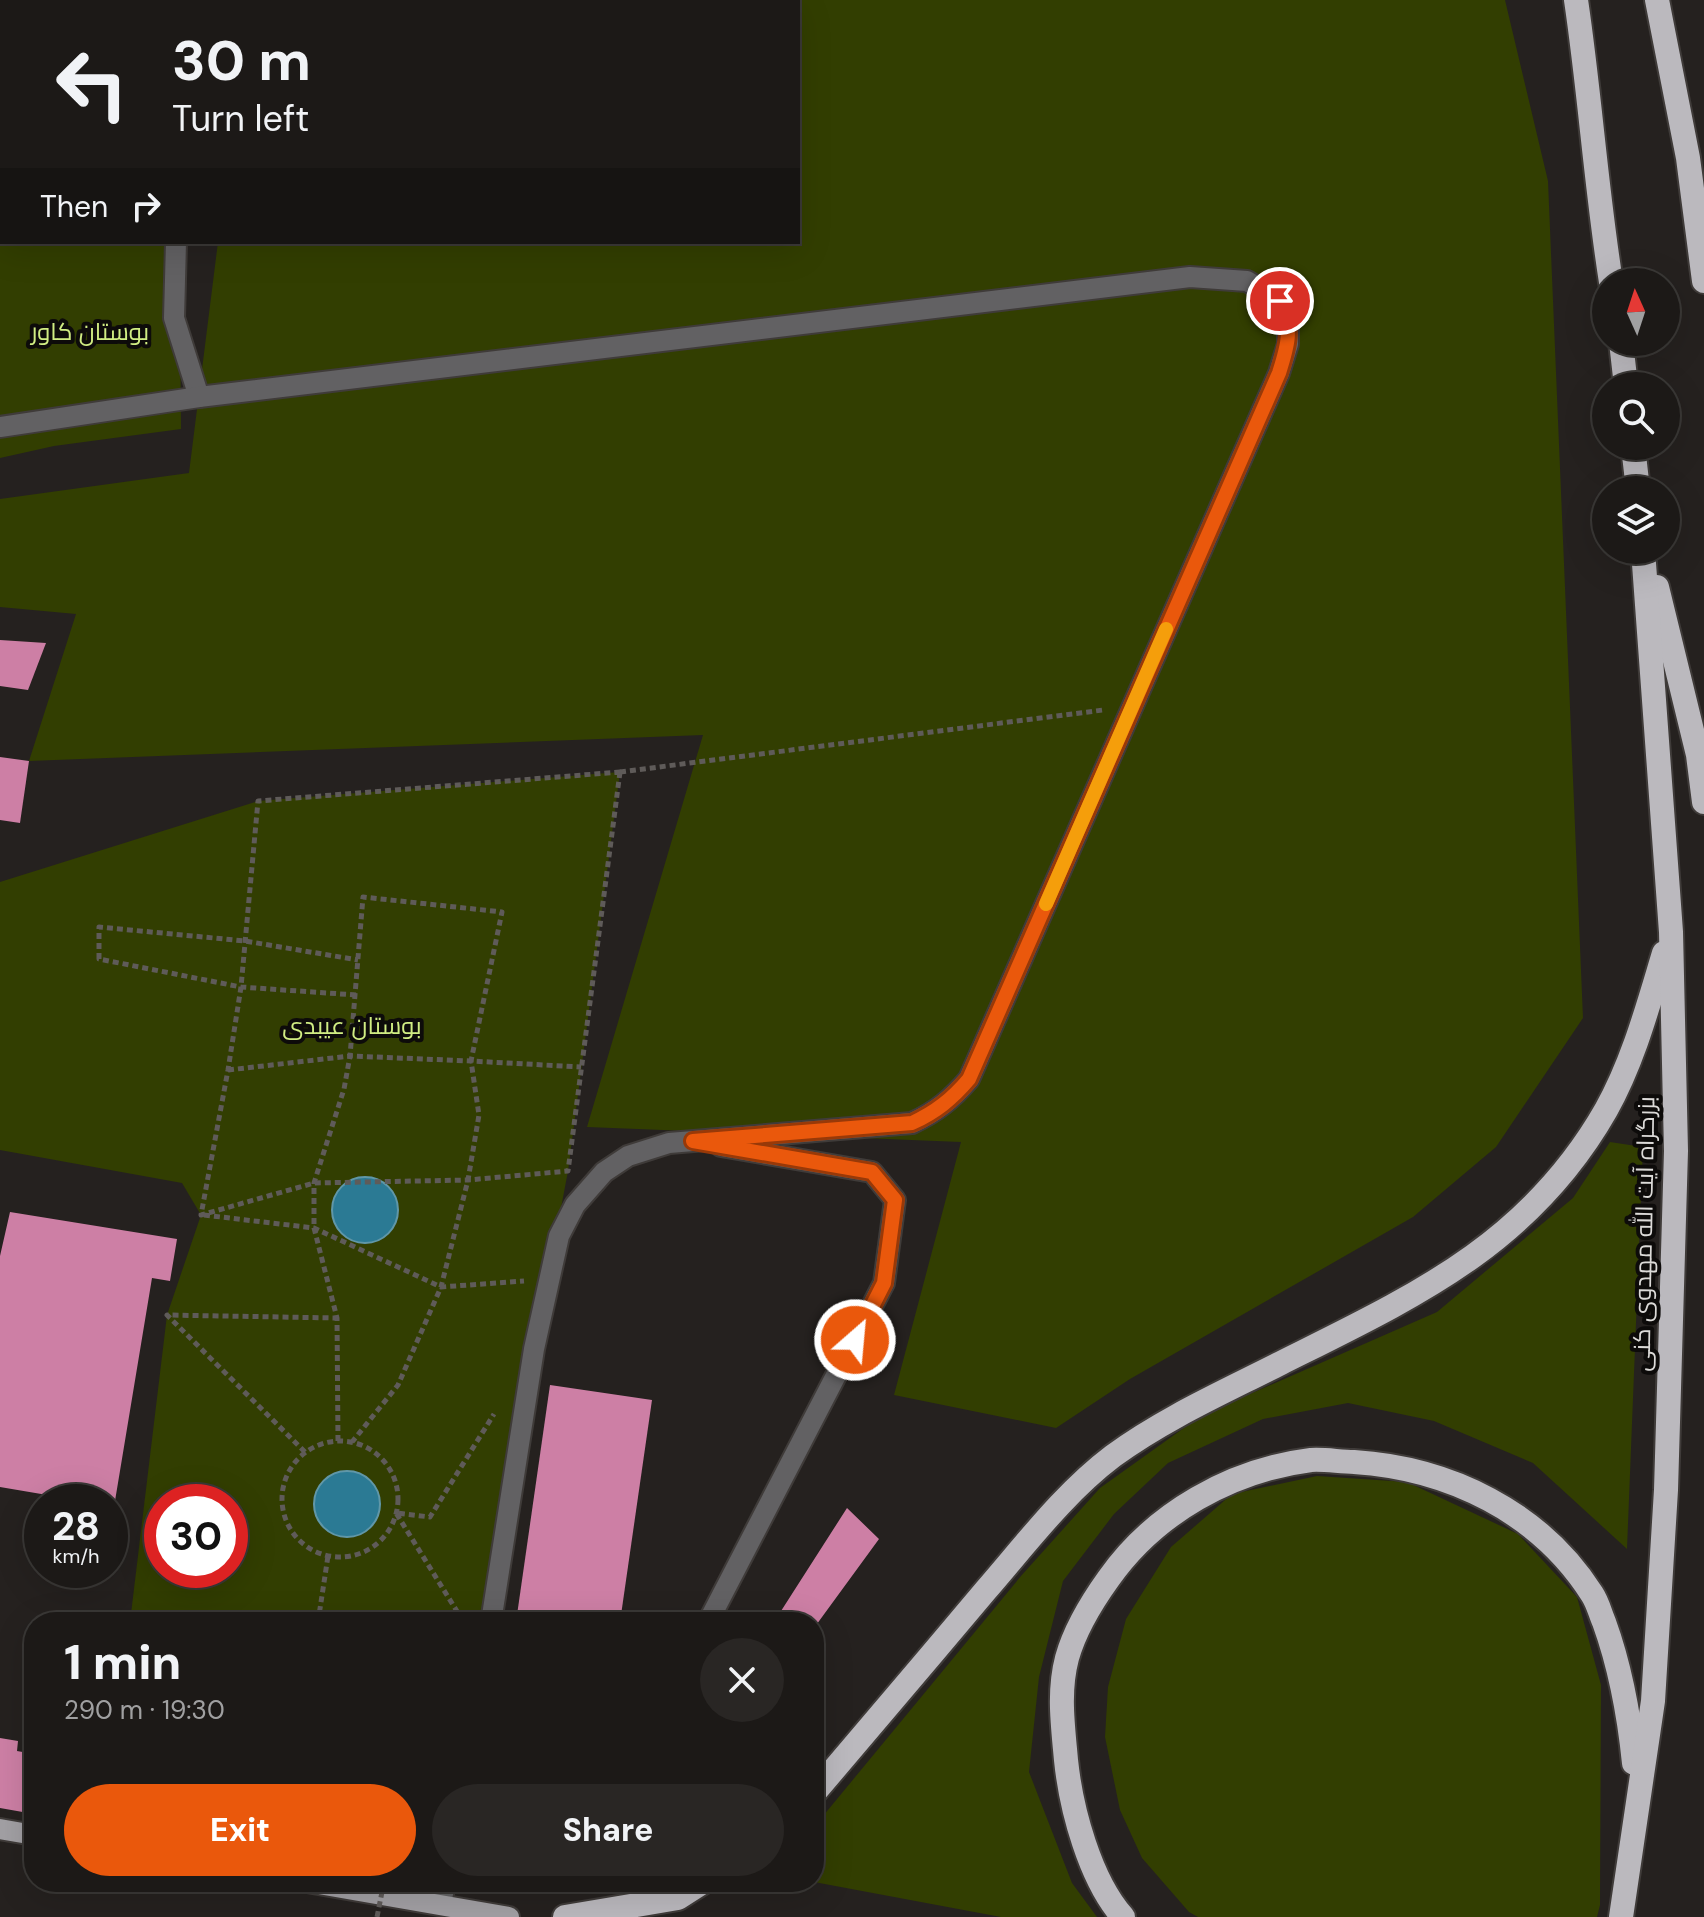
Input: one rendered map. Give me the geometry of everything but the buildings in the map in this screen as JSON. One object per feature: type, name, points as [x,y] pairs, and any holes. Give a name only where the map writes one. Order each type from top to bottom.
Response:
[{"type":"highway","points":[[1576,0],[1609,268]]},
{"type":"highway","points":[[1657,0],[1688,158],[1704,281]]},
{"type":"highway","name":"بزرگراه آیت الله مهدوی کنی","points":[[1621,1917],[1653,1701],[1666,1490],[1676,1151],[1671,932],[1646,564]]},
{"type":"highway","points":[[1649,564],[1698,755],[1704,802]]},
{"type":"highway","points":[[824,1781],[1056,1507],[1111,1458],[1161,1424],[1405,1300],[1492,1244],[1522,1218],[1570,1167],[1607,1108],[1639,1033],[1671,932]]},
{"type":"highway","points":[[1123,1917],[1088,1854],[1068,1777],[1061,1691],[1067,1657],[1088,1607],[1122,1559],[1150,1531],[1196,1498],[1257,1472],[1313,1460],[1393,1465],[1450,1480],[1498,1504],[1537,1533],[1569,1563],[1594,1597],[1616,1654],[1628,1705],[1638,1797]]},
{"type":"highway","points":[[565,1917],[678,1898],[687,1892]]},
{"type":"main road","points":[[0,1829],[24,1833]]},
{"type":"main road","points":[[365,1892],[509,1917]]},
{"type":"street","points":[[176,244],[174,318],[199,397]]},
{"type":"street","points":[[0,427],[199,397],[1190,277],[1247,281],[1280,301],[1288,319],[1288,344],[1279,373],[969,1079],[953,1098],[934,1113],[912,1123],[669,1143],[628,1156],[604,1172],[575,1205],[559,1236],[534,1349],[493,1612]]},
{"type":"street","points":[[693,1141],[872,1172],[895,1200],[884,1283],[713,1612]]},
{"type":"street","points":[[441,1905],[443,1892]]},
{"type":"path","points":[[201,1215],[241,987],[258,801],[620,772],[1132,706]]},
{"type":"path","points":[[201,1215],[314,1183],[468,1180],[568,1171],[620,772]]},
{"type":"path","points":[[338,1441],[337,1318],[314,1228],[314,1183],[344,1089],[350,1056],[363,897],[502,912],[471,1061],[479,1115],[468,1180],[441,1287],[398,1385],[352,1442]]},
{"type":"path","points":[[356,995],[241,987],[99,959],[99,927],[245,941],[358,960]]},
{"type":"path","points":[[228,1070],[350,1056],[581,1067]]},
{"type":"path","points":[[201,1215],[314,1228],[441,1287],[549,1279]]},
{"type":"path","points":[[305,1452],[167,1315],[337,1318]]},
{"type":"path","points":[[396,1513],[430,1517],[494,1413]]},
{"type":"path","points":[[338,1441],[352,1442],[369,1449],[383,1461],[393,1477],[398,1494],[396,1513],[389,1529],[378,1542],[363,1552],[328,1556],[310,1549],[295,1537],[286,1521],[282,1502],[284,1483],[292,1466],[305,1452],[338,1441]]},
{"type":"path","points":[[396,1513],[457,1612]]},
{"type":"path","points":[[320,1612],[328,1556]]},
{"type":"path","points":[[377,1917],[382,1892]]},
{"type":"green space","points":[[800,0],[1505,0],[1548,181],[1583,1018],[1496,1147],[1413,1217],[1130,1379],[1056,1428],[894,1395],[961,1142],[587,1127],[703,735],[29,761],[76,614],[0,607],[0,499],[189,473],[218,244],[800,244]]},
{"type":"green space","name":"بوستان کاور","points":[[0,244],[187,244],[180,313],[181,429],[54,446],[0,458]]},
{"type":"green space","name":"بوستان عیبدی","points":[[620,772],[568,1171],[485,1612],[131,1612],[144,1506],[144,1588],[248,1588],[248,1484],[147,1484],[167,1315],[201,1215],[182,1183],[0,1150],[0,882],[258,801]]},
{"type":"green space","points":[[1610,1142],[1643,1147],[1627,1549],[1533,1463],[1434,1421],[1348,1403],[1263,1419],[1168,1463],[1114,1514],[1063,1581],[1039,1677],[1029,1772],[1072,1883],[1097,1917],[1001,1917],[824,1884],[824,1815],[1021,1576],[1100,1488],[1202,1415],[1437,1312],[1573,1198]]},
{"type":"green space","points":[[1317,1476],[1407,1482],[1518,1534],[1577,1597],[1601,1685],[1600,1905],[1597,1917],[1198,1917],[1189,1912],[1142,1858],[1120,1810],[1105,1737],[1108,1687],[1126,1619],[1171,1547],[1232,1494]]},
{"type":"water","points":[[365,1177],[388,1187],[398,1210],[388,1233],[365,1243],[342,1233],[332,1210],[342,1187]]},
{"type":"water","points":[[347,1471],[370,1481],[380,1504],[370,1527],[347,1537],[324,1527],[314,1504],[324,1481]]},
{"type":"slow traffic","points":[[1046,904],[1166,629]]},
{"type":"route","points":[[855,1340],[884,1283],[895,1200],[872,1172],[693,1141],[912,1123],[934,1113],[953,1098],[969,1079],[1279,373],[1288,344],[1288,319],[1280,301]]}]
